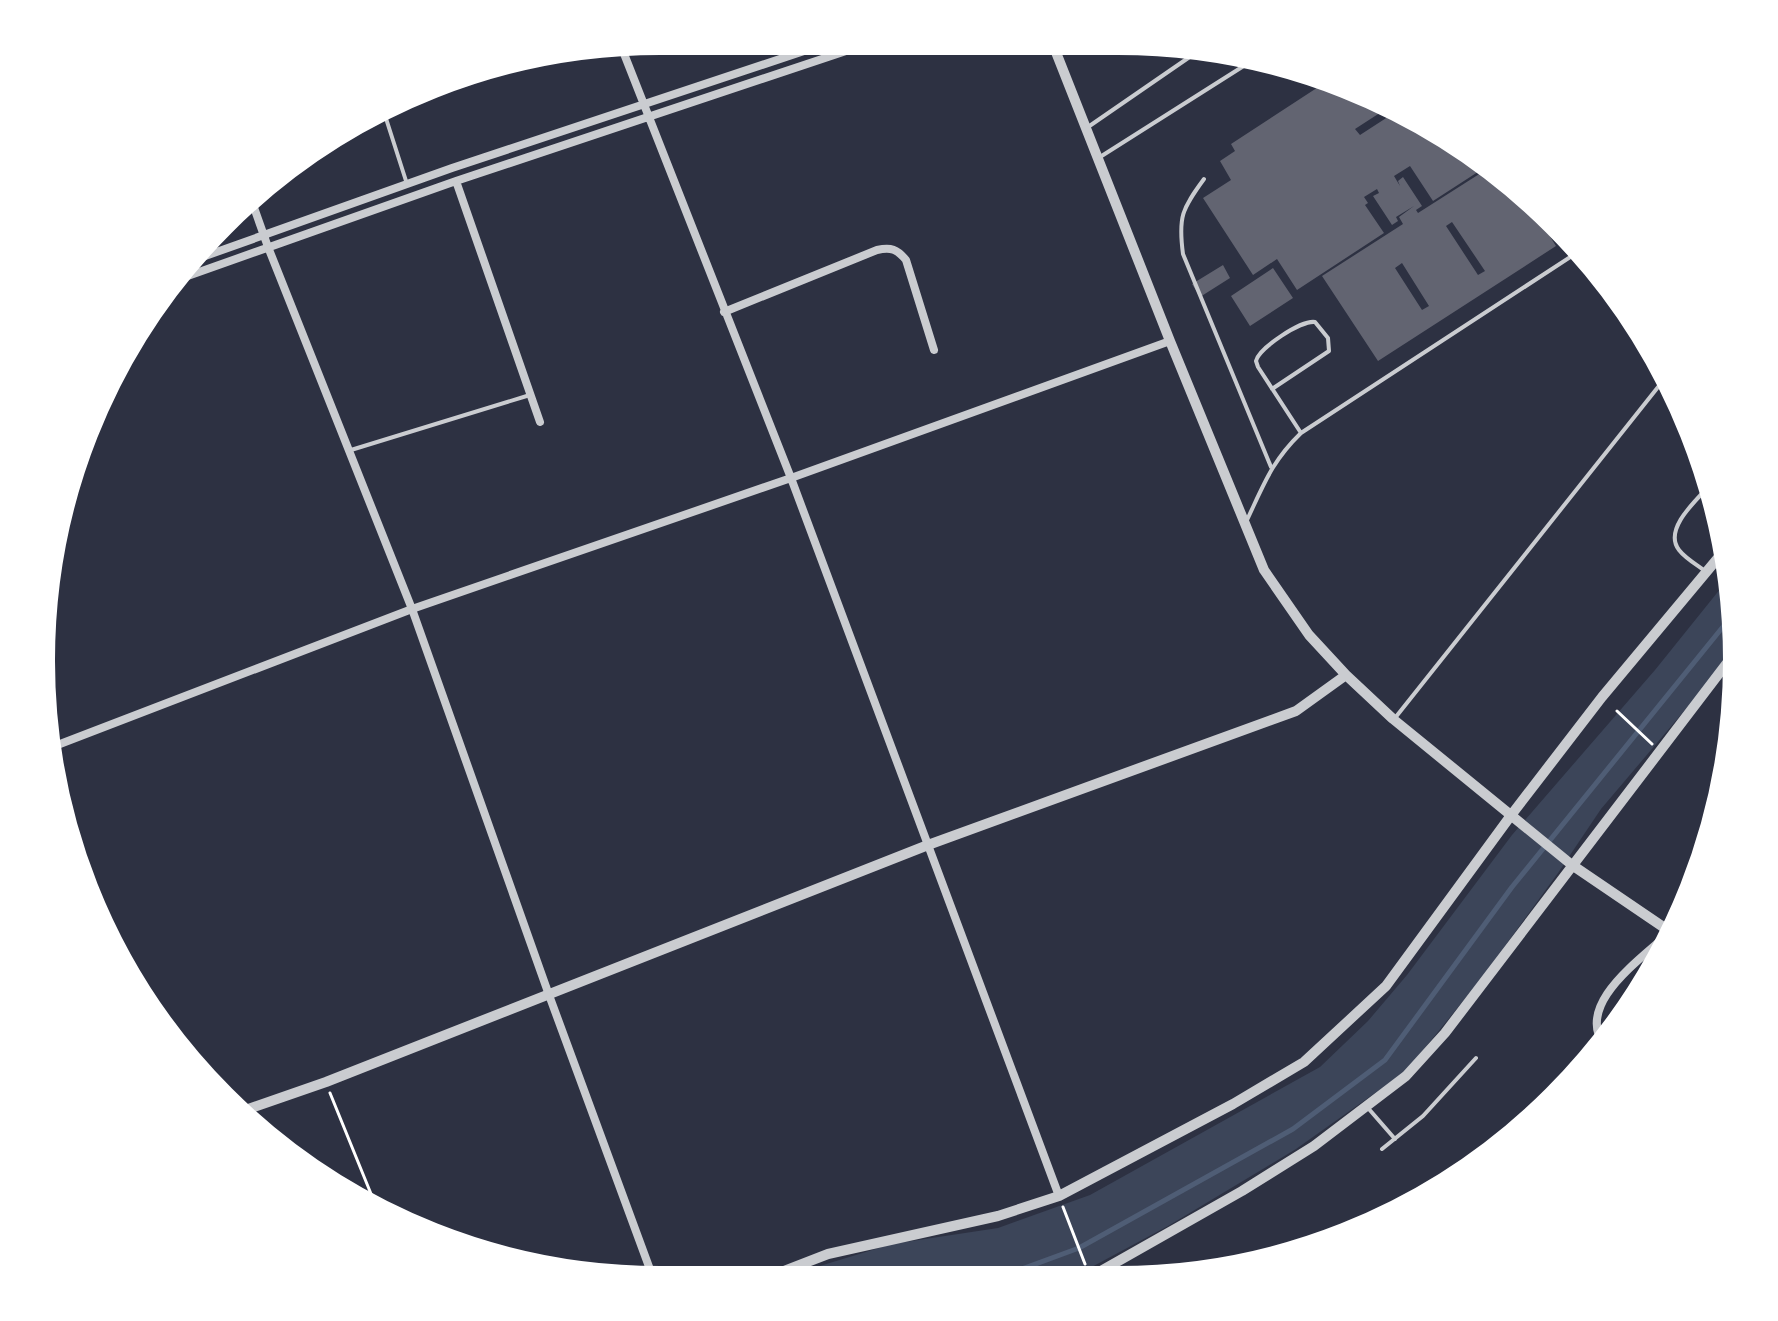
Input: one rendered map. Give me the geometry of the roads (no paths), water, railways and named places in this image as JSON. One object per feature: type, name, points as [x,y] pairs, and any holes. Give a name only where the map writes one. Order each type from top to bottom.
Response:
[{"type":"street","points":[[203,257],[796,50]]},
{"type":"street","points":[[187,276],[456,181],[848,50]]},
{"type":"street","points":[[1055,50],[1264,570],[1309,635],[1393,719],[1572,865],[1666,929]]},
{"type":"street","points":[[623,51],[791,478],[1059,1196]]},
{"type":"street","points":[[456,181],[540,422]]},
{"type":"street","points":[[254,206],[412,609],[650,1271]]},
{"type":"street","points":[[724,312],[877,250],[890,248],[900,252],[906,260],[934,350]]},
{"type":"street","points":[[56,746],[412,609],[791,478],[1170,341]]},
{"type":"street","points":[[784,1271],[828,1254],[998,1216],[1059,1196],[1233,1104],[1304,1062],[1386,986],[1602,697],[1719,557]]},
{"type":"street","points":[[1101,1271],[1314,1146],[1406,1076],[1445,1033],[1728,662]]},
{"type":"street","points":[[248,1109],[326,1082],[928,845],[1296,711],[1346,675]]},
{"type":"street","points":[[1597,1037],[1595,1016],[1608,990],[1655,950]]},
{"type":"lane","points":[[1086,128],[1193,55]]},
{"type":"lane","points":[[1098,158],[1246,64]]},
{"type":"lane","points":[[385,116],[407,184]]},
{"type":"lane","points":[[1204,179],[1186,204],[1180,228],[1183,254],[1271,467]]},
{"type":"lane","points":[[1245,524],[1271,467],[1301,433],[1573,255]]},
{"type":"lane","points":[[1272,389],[1329,351],[1328,338],[1315,322],[1303,323],[1257,355],[1258,367],[1272,389],[1301,433]]},
{"type":"lane","points":[[1393,719],[1661,383]]},
{"type":"lane","points":[[349,451],[530,394]]},
{"type":"lane","points":[[1704,492],[1675,526],[1674,537],[1678,549],[1706,572]]},
{"type":"lane","points":[[1382,1149],[1423,1116],[1476,1058]]},
{"type":"lane","points":[[1366,1106],[1395,1139]]},
{"type":"waterway","points":[[1017,1271],[1079,1248],[1293,1129],[1385,1060],[1512,887],[1727,622]]}]
